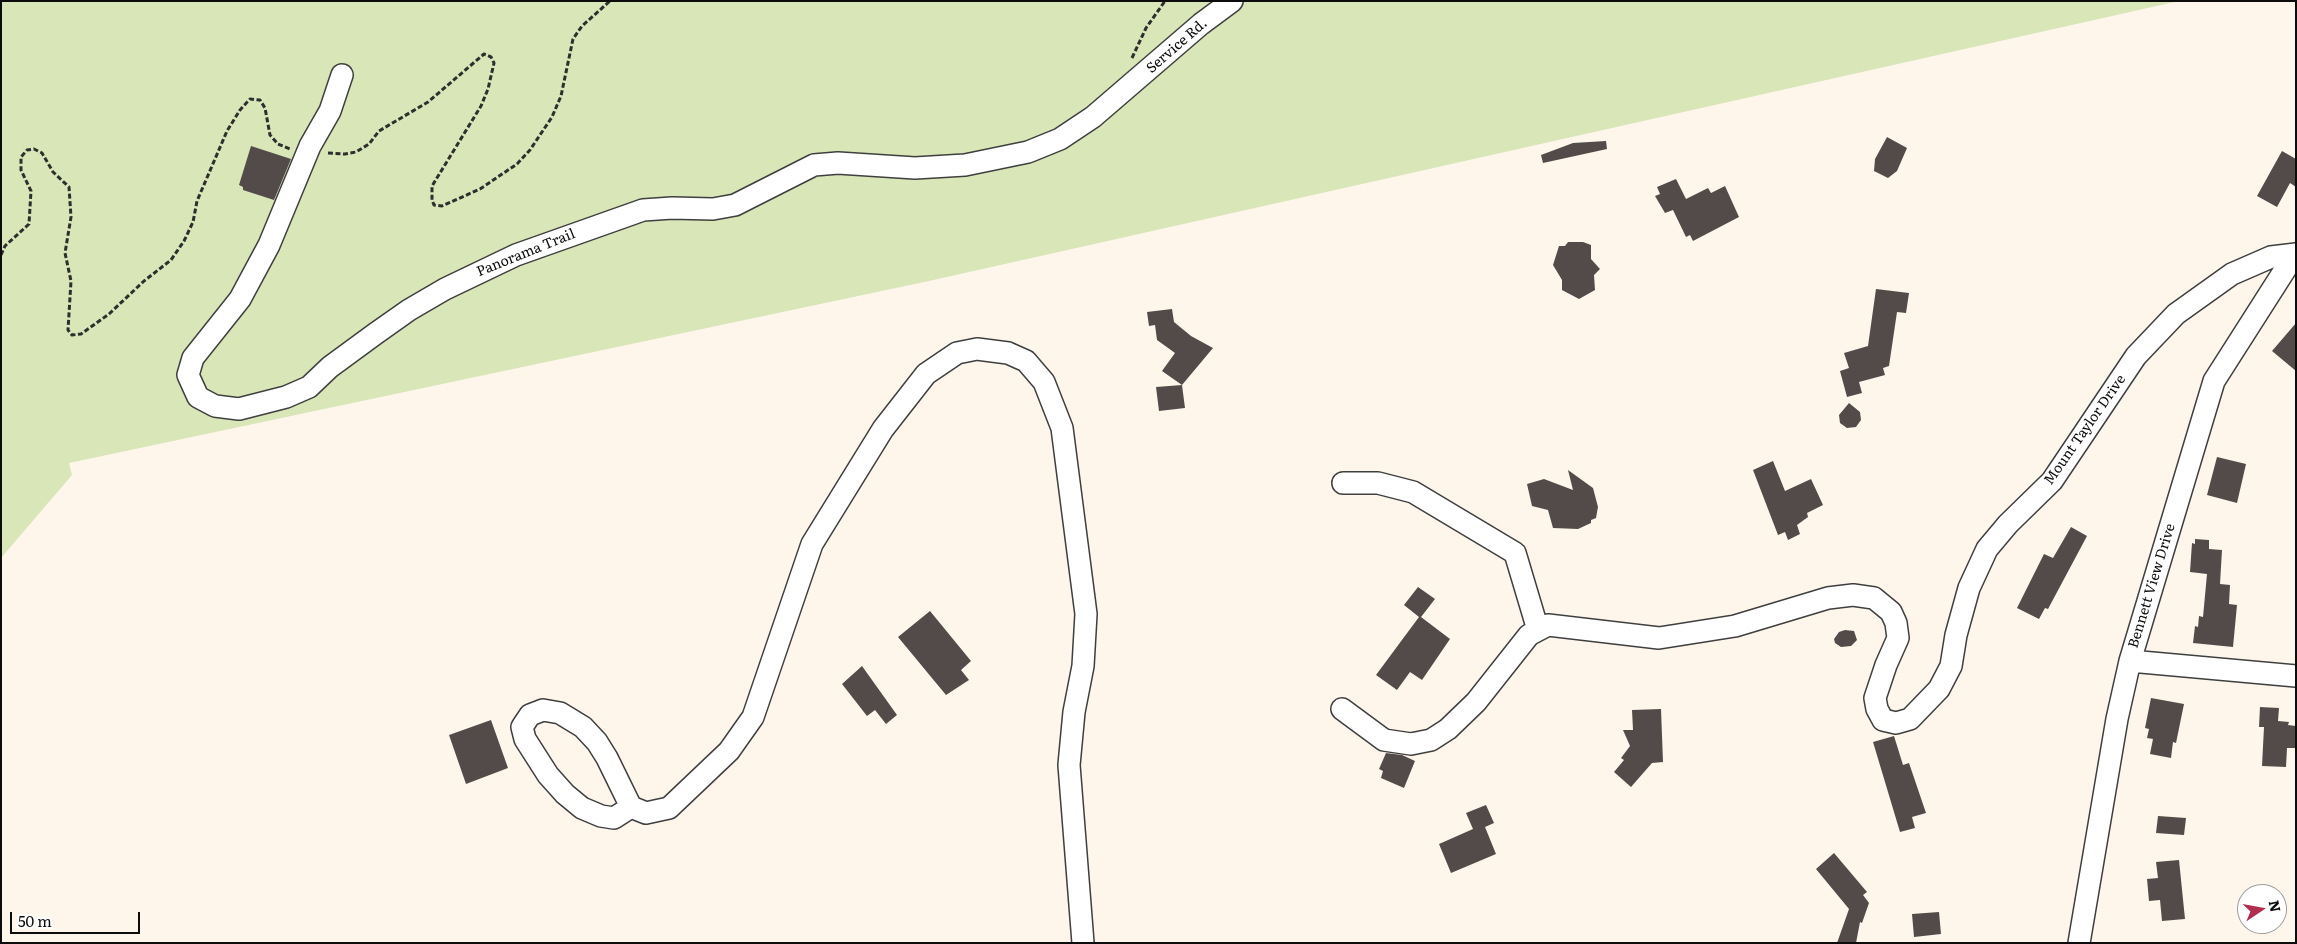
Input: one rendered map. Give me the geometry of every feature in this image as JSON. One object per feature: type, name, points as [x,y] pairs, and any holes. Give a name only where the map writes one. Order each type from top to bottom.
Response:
[{"type":"street","name":"Service Rd.","points":[[1123,94],[1201,24],[1232,1]]},
{"type":"street","name":"Panorama Trail","points":[[342,75],[330,111],[307,152],[283,214],[240,299],[193,358],[188,375],[198,397],[216,406],[239,409],[262,405],[309,387],[330,367],[402,314],[445,289],[516,255],[600,224],[643,210],[672,208],[713,209],[735,205],[814,165],[838,163],[915,168],[965,165],[1028,152],[1060,139],[1123,94]]},
{"type":"street","name":"Mount Taylor Drive","points":[[1538,630],[1548,625],[1659,638],[1735,626],[1828,598],[1853,595],[1874,598],[1891,612],[1896,623],[1898,638],[1886,664],[1875,698],[1877,709],[1883,720],[1896,723],[1910,719],[1939,689],[1951,666],[1956,635],[1969,588],[1987,549],[2008,524],[2052,482],[2136,356],[2176,314],[2232,274],[2271,256],[2295,254]]},
{"type":"street","name":"Bennett View Drive","points":[[2079,943],[2113,738],[2130,661],[2214,381],[2295,254]]},
{"type":"street","points":[[631,807],[614,818],[601,816],[582,808],[565,794],[548,775],[525,739],[522,727],[530,715],[543,710],[560,713],[583,727],[607,758],[631,807],[646,813],[669,808],[729,751],[753,718],[812,544],[883,430],[926,374],[957,353],[977,349],[1008,353],[1026,362],[1044,382],[1062,428],[1086,614],[1083,666],[1074,712],[1069,766],[1083,943]]},
{"type":"street","points":[[1342,483],[1378,482],[1413,492],[1515,553],[1538,630],[1529,635],[1476,702],[1448,729],[1431,740],[1411,744],[1384,740],[1342,709]]},
{"type":"street","points":[[2130,661],[2296,676]]},
{"type":"path","points":[[1,255],[5,246],[29,224],[31,191],[21,170],[21,157],[27,150],[34,149],[42,153],[53,172],[69,187],[71,217],[65,253],[71,281],[68,330],[72,335],[81,334],[110,314],[144,281],[171,260],[184,242],[193,222],[197,201],[227,131],[240,110],[250,99],[260,100],[265,108],[270,135],[278,144],[289,149],[307,152],[344,154],[356,152],[369,144],[378,131],[428,102],[484,54],[491,57],[494,63],[488,89],[481,106],[432,186],[434,205],[449,204],[464,197],[517,164],[530,150],[552,117],[562,96],[573,39],[582,26],[610,1]]},
{"type":"path","points":[[1130,62],[1135,47],[1165,1]]},
{"type":"green space","points":[[1,1],[2179,1],[929,281],[69,463],[72,475],[1,558]]},
{"type":"building","points":[[1887,137],[1907,148],[1897,171],[1888,178],[1874,171],[1875,159]]},
{"type":"building","points":[[1606,141],[1607,149],[1543,163],[1541,155],[1573,143]]},
{"type":"building","points":[[251,146],[291,159],[274,200],[243,190],[243,187],[239,185]]},
{"type":"building","points":[[2282,151],[2296,159],[2296,187],[2290,183],[2277,207],[2257,196]]},
{"type":"building","points":[[1676,179],[1686,199],[1708,188],[1711,193],[1725,186],[1739,217],[1693,241],[1690,235],[1686,237],[1673,210],[1665,213],[1655,196],[1660,194],[1657,187]]},
{"type":"building","points":[[1568,242],[1583,242],[1591,245],[1591,259],[1600,269],[1594,275],[1595,290],[1579,299],[1562,290],[1562,280],[1553,265],[1559,246],[1565,246]]},
{"type":"building","points":[[1876,289],[1909,293],[1906,313],[1897,312],[1889,366],[1883,368],[1885,375],[1859,382],[1862,393],[1847,397],[1840,371],[1849,368],[1844,353],[1868,346]]},
{"type":"building","points":[[1172,309],[1174,322],[1191,336],[1213,348],[1182,385],[1162,371],[1175,353],[1157,340],[1155,325],[1149,326],[1147,312]]},
{"type":"building","points":[[2296,323],[2296,371],[2272,351]]},
{"type":"building","points":[[1182,385],[1185,408],[1159,411],[1156,387]]},
{"type":"building","points":[[1849,403],[1860,412],[1861,420],[1856,427],[1847,428],[1840,423],[1839,415]]},
{"type":"building","points":[[2217,457],[2246,464],[2237,503],[2207,495]]},
{"type":"building","points":[[1773,461],[1785,491],[1811,479],[1823,505],[1807,513],[1808,517],[1797,525],[1800,534],[1788,540],[1785,532],[1778,535],[1753,470]]},
{"type":"building","points":[[1568,470],[1593,488],[1598,507],[1596,518],[1591,520],[1591,523],[1578,529],[1553,528],[1548,510],[1532,506],[1527,484],[1544,479],[1573,490]]},
{"type":"building","points":[[2071,527],[2087,536],[2048,609],[2045,608],[2039,619],[2017,608],[2044,554],[2053,558]]},
{"type":"building","points":[[2195,539],[2209,540],[2209,549],[2222,550],[2220,584],[2230,585],[2229,604],[2237,605],[2233,647],[2193,643],[2195,626],[2198,627],[2199,616],[2203,617],[2207,574],[2190,572],[2192,543],[2195,544]]},
{"type":"building","points":[[1418,587],[1435,599],[1421,617],[1450,639],[1422,680],[1410,672],[1397,690],[1376,675],[1419,617],[1404,605]]},
{"type":"building","points":[[930,611],[971,661],[961,670],[969,680],[946,695],[898,637]]},
{"type":"building","points":[[1845,630],[1854,631],[1857,640],[1851,646],[1841,647],[1835,643],[1834,639],[1839,632]]},
{"type":"building","points":[[862,666],[897,715],[886,724],[875,710],[867,716],[842,684]]},
{"type":"building","points":[[2151,698],[2184,704],[2176,743],[2173,742],[2171,758],[2150,754],[2153,739],[2147,738],[2149,729],[2145,728]]},
{"type":"building","points":[[2260,707],[2279,708],[2278,721],[2289,722],[2288,725],[2296,726],[2296,748],[2287,748],[2286,767],[2262,766],[2264,727],[2259,727]]},
{"type":"building","points":[[1661,709],[1663,762],[1652,763],[1631,787],[1614,772],[1624,760],[1621,758],[1630,746],[1623,730],[1633,730],[1632,710]]},
{"type":"building","points":[[491,720],[508,768],[466,784],[449,735]]},
{"type":"building","points":[[1894,736],[1903,765],[1909,763],[1926,813],[1912,817],[1915,828],[1900,832],[1873,742]]},
{"type":"building","points":[[1386,753],[1402,755],[1415,761],[1404,788],[1381,778],[1383,771],[1379,769]]},
{"type":"building","points":[[1486,805],[1494,823],[1485,827],[1496,854],[1451,873],[1439,844],[1473,829],[1466,813]]},
{"type":"building","points":[[2158,816],[2186,818],[2184,835],[2156,833]]},
{"type":"building","points":[[1834,853],[1867,892],[1863,895],[1869,903],[1862,923],[1860,922],[1856,943],[1837,943],[1849,909],[1816,869]]},
{"type":"building","points":[[2179,860],[2185,919],[2162,921],[2160,900],[2149,901],[2147,879],[2158,878],[2156,862]]},
{"type":"building","points":[[1939,912],[1941,934],[1914,937],[1912,914]]}]
